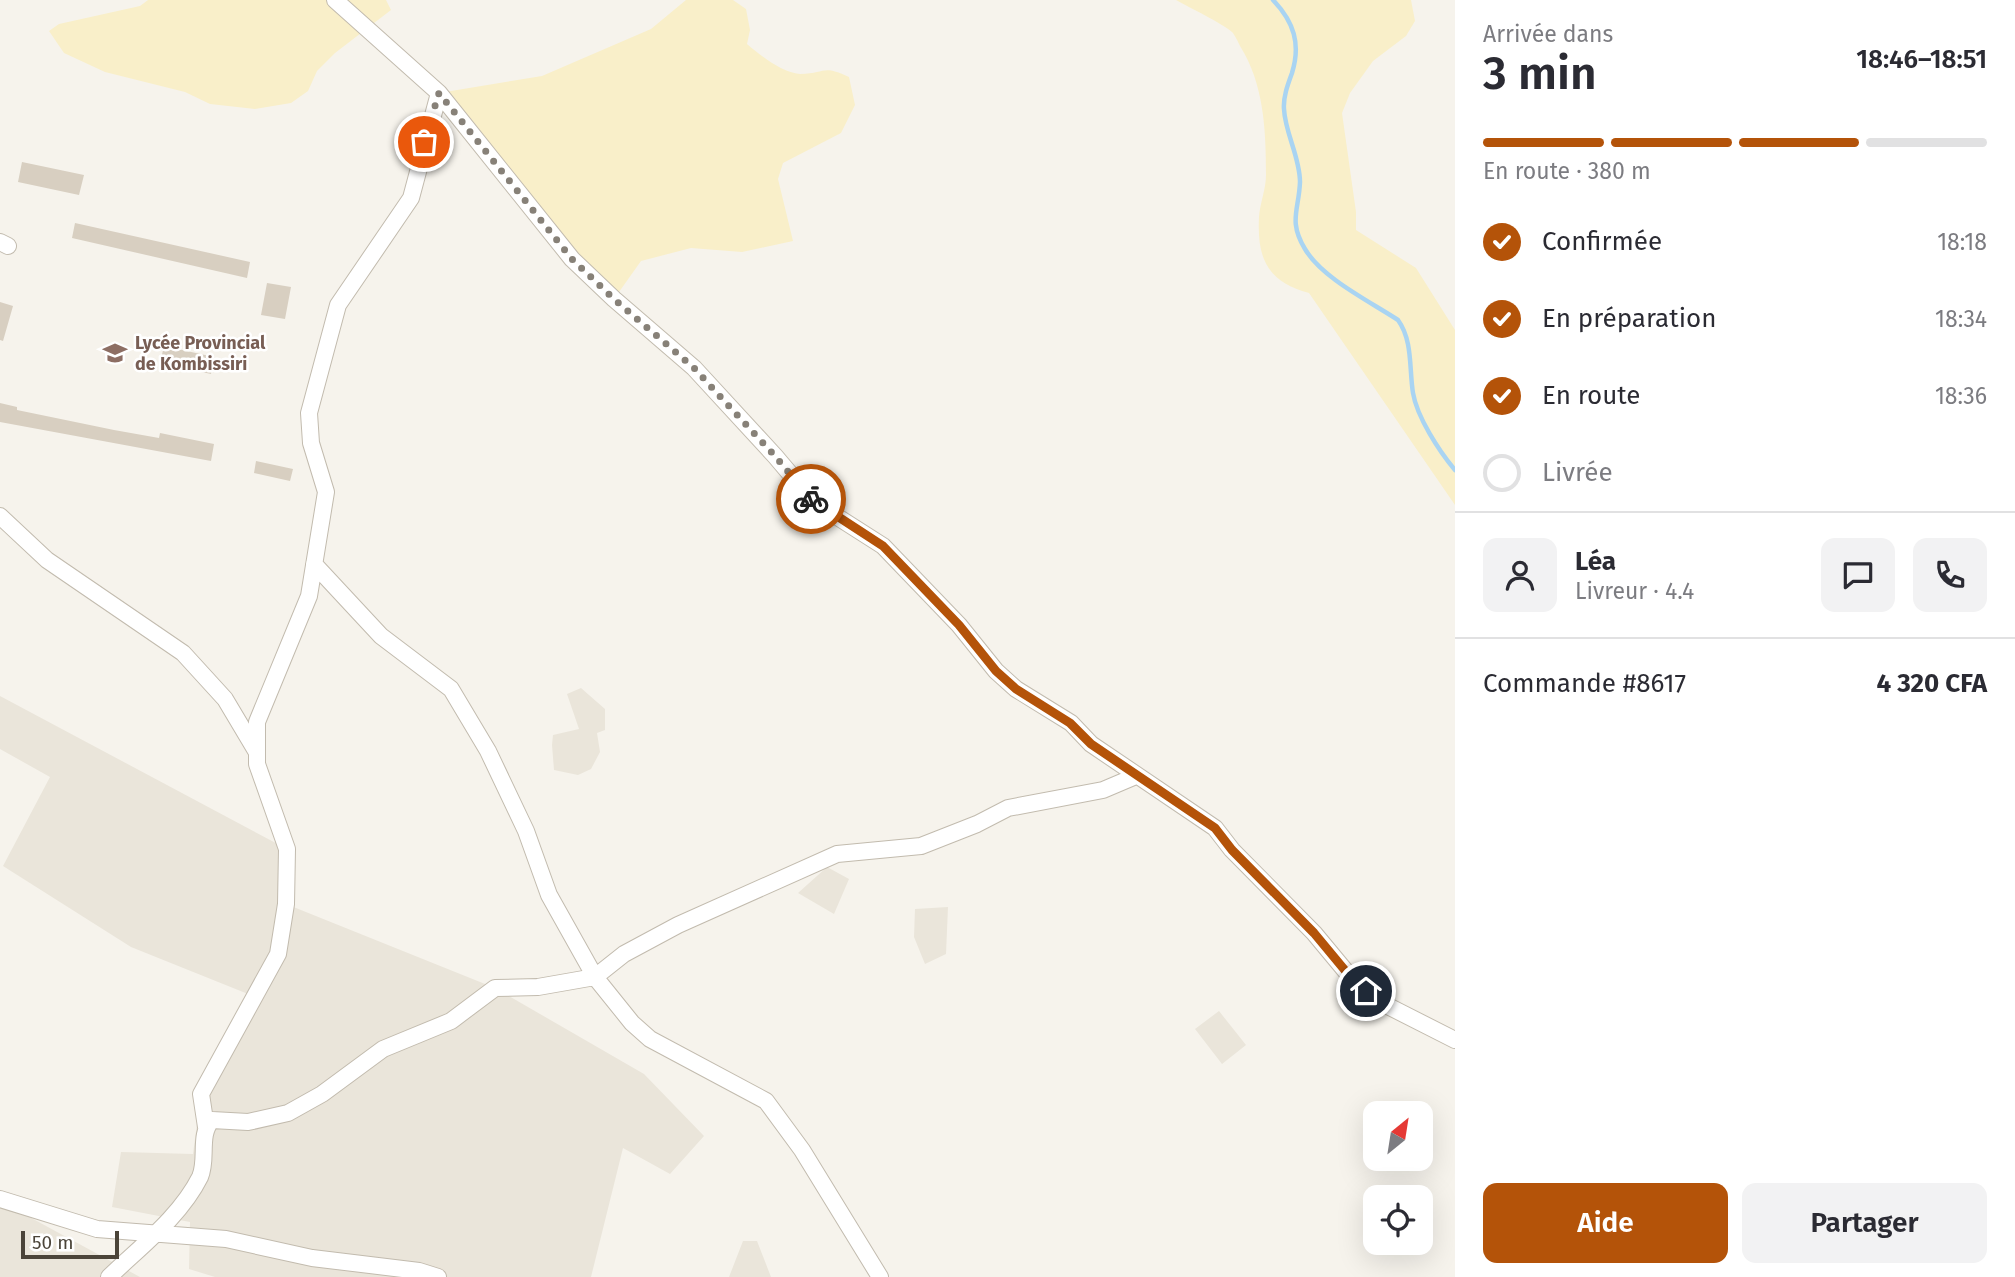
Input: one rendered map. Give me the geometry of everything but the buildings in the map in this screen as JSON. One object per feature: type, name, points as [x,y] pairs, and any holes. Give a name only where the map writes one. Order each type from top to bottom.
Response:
[{"type":"street","points":[[335,0],[439,93],[572,259],[694,368],[814,502],[883,546],[1016,689],[1070,723],[1091,744],[1215,828],[1232,850],[1314,933],[1353,980],[1378,1001],[1455,1040]]},
{"type":"street","points":[[108,1277],[184,1203],[201,1174],[206,1127],[201,1094],[278,954],[286,904],[287,849],[257,764],[257,722],[309,596],[326,492],[311,443],[309,413],[338,305],[411,198],[439,93]]},
{"type":"street","points":[[0,516],[47,560],[183,653],[225,699],[257,753]]},
{"type":"street","points":[[314,564],[381,636],[451,689],[488,751],[526,831],[549,895],[595,976],[632,1023],[650,1039],[766,1101],[803,1150],[880,1277]]},
{"type":"street","points":[[206,1127],[212,1120],[248,1122],[288,1113],[322,1094],[383,1049],[451,1021],[495,988],[538,987],[595,976],[624,954],[678,925],[837,854],[921,846],[978,824],[1008,808],[1103,790],[1136,776]]},
{"type":"street","points":[[0,1199],[97,1229],[226,1239],[312,1258],[419,1271],[438,1277]]},
{"type":"shaded area","points":[[581,688],[605,709],[605,730],[597,733],[600,752],[591,769],[578,775],[554,770],[552,745],[553,735],[579,729],[567,694]]},
{"type":"shaded area","points":[[0,696],[287,849],[286,904],[495,988],[644,1074],[704,1136],[670,1174],[623,1148],[591,1277],[215,1277],[189,1269],[190,1222],[112,1207],[121,1152],[193,1154],[201,1094],[253,996],[131,947],[3,866],[50,777],[0,749]]},
{"type":"shaded area","points":[[827,867],[849,879],[834,914],[798,893]]},
{"type":"shaded area","points":[[948,907],[946,954],[925,964],[914,937],[915,909]]},
{"type":"shaded area","points":[[1219,1011],[1246,1045],[1222,1064],[1195,1029]]},
{"type":"shaded area","points":[[0,1201],[140,1277],[0,1277]]},
{"type":"shaded area","points":[[743,1241],[757,1241],[771,1277],[729,1277]]},
{"type":"sand","points":[[148,0],[386,0],[391,10],[335,53],[317,71],[308,91],[291,103],[255,109],[210,104],[185,92],[105,72],[64,53],[49,31],[59,24],[140,6]]},
{"type":"sand","points":[[686,0],[733,0],[746,9],[750,30],[747,44],[772,63],[793,73],[808,74],[828,70],[849,77],[855,105],[841,133],[783,163],[778,179],[793,241],[742,252],[691,248],[641,261],[614,299],[439,93],[542,76],[651,29]]},
{"type":"sand","points":[[1176,0],[1411,0],[1415,21],[1406,36],[1373,61],[1350,93],[1342,113],[1356,212],[1356,230],[1416,268],[1455,330],[1455,505],[1309,293],[1283,282],[1268,266],[1260,245],[1259,232],[1266,180],[1265,141],[1262,108],[1254,76],[1232,32]]},
{"type":"waterway","points":[[1273,0],[1291,25],[1294,34],[1295,62],[1284,104],[1299,173],[1296,223],[1300,239],[1323,270],[1398,320],[1408,346],[1415,402],[1436,444],[1455,470]]},
{"type":"way so far","points":[[424,142],[439,93],[572,259],[694,368],[811,499]]},
{"type":"place","name":"Lycée Provincial de Kombissiri","points":[[115,353]]},
{"type":"route","points":[[811,499],[883,546],[959,625],[996,671],[1016,689],[1070,723],[1091,744],[1215,828],[1232,850],[1314,933],[1353,980],[1366,991]]}]
